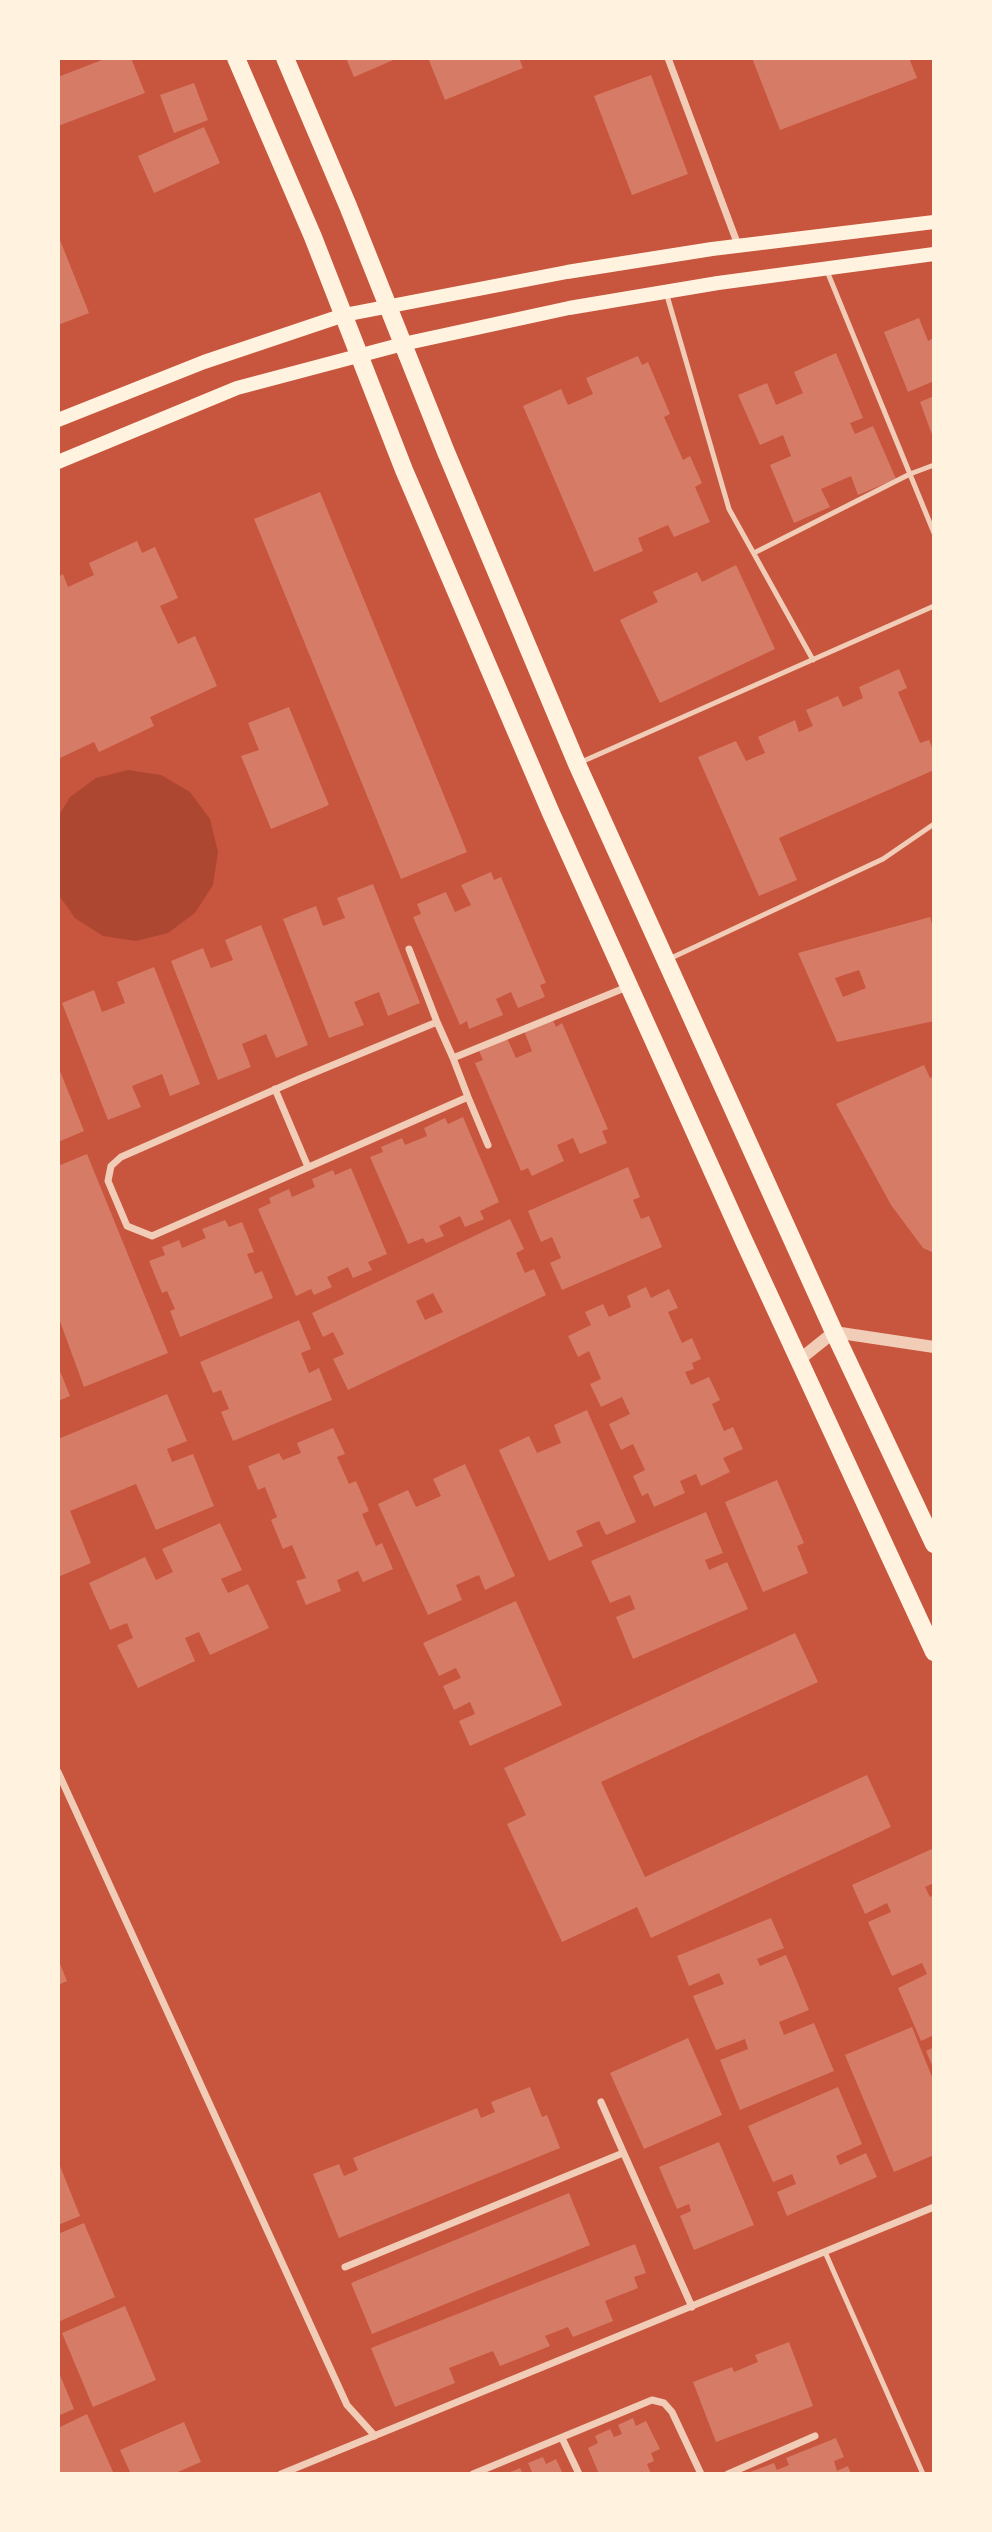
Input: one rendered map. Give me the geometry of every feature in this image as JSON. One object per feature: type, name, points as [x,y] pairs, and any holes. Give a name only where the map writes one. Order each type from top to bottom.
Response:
[{"type":"main road","points":[[236,58],[313,237],[404,470],[628,986],[934,1653]]},
{"type":"main road","points":[[285,58],[577,764],[664,961],[934,1544]]},
{"type":"main road","points":[[58,420],[204,362],[344,316],[567,272],[738,246],[934,222]]},
{"type":"main road","points":[[58,462],[237,388],[403,344],[569,308],[934,254]]},
{"type":"street","points":[[668,58],[738,246]]},
{"type":"street","points":[[410,949],[488,1145]]},
{"type":"street","points":[[453,1058],[628,986]]},
{"type":"street","points":[[437,1022],[121,1157],[111,1166],[108,1181],[127,1226],[152,1236],[468,1097]]},
{"type":"street","points":[[275,1089],[308,1167]]},
{"type":"street","points":[[799,1360],[834,1332],[934,1347]]},
{"type":"street","points":[[58,1772],[347,2405],[375,2436]]},
{"type":"street","points":[[600,2102],[692,2307]]},
{"type":"street","points":[[345,2267],[623,2153]]},
{"type":"street","points":[[281,2474],[934,2207]]},
{"type":"street","points":[[475,2474],[652,2400],[664,2403],[672,2412],[701,2474]]},
{"type":"street","points":[[727,2474],[815,2436]]},
{"type":"street","points":[[562,2438],[579,2474]]},
{"type":"lane","points":[[826,268],[934,533]]},
{"type":"lane","points":[[666,292],[729,509],[813,660]]},
{"type":"lane","points":[[754,552],[910,474],[934,465]]},
{"type":"lane","points":[[577,764],[934,606]]},
{"type":"lane","points":[[664,961],[883,859],[934,824]]},
{"type":"lane","points":[[825,2252],[923,2474]]},
{"type":"shaded area","points":[[128,770],[161,775],[190,792],[210,819],[218,852],[213,885],[195,913],[168,933],[136,941],[103,936],[75,918],[58,894],[58,817],[70,797],[96,778]]},
{"type":"building","points":[[107,58],[131,58],[145,93],[58,126],[58,77]]},
{"type":"building","points":[[346,58],[398,58],[354,77]]},
{"type":"building","points":[[428,58],[519,58],[523,68],[445,100]]},
{"type":"building","points":[[752,58],[909,58],[917,78],[780,130]]},
{"type":"building","points":[[651,75],[688,174],[632,195],[594,96]]},
{"type":"building","points":[[194,83],[208,120],[174,133],[160,95]]},
{"type":"building","points":[[204,127],[220,163],[154,193],[138,156]]},
{"type":"building","points":[[58,235],[89,313],[58,325]]},
{"type":"building","points":[[919,318],[928,341],[934,338],[934,381],[908,392],[884,332]]},
{"type":"building","points":[[836,353],[863,418],[850,423],[855,434],[873,426],[896,479],[858,495],[851,476],[821,489],[830,507],[794,523],[770,465],[791,456],[783,435],[760,445],[738,395],[767,383],[776,405],[803,393],[794,372]]},
{"type":"building","points":[[638,356],[642,365],[648,362],[670,414],[664,417],[683,460],[690,456],[702,483],[695,487],[710,522],[674,537],[668,525],[638,538],[643,551],[594,572],[523,406],[561,389],[568,405],[593,394],[586,378]]},
{"type":"building","points":[[934,396],[934,440],[920,402]]},
{"type":"building","points":[[320,492],[467,852],[401,879],[254,519]]},
{"type":"building","points":[[137,541],[142,553],[155,547],[178,598],[160,606],[178,644],[195,636],[217,686],[150,717],[154,726],[99,752],[94,742],[58,759],[58,577],[63,574],[68,587],[94,575],[89,563]]},
{"type":"building","points":[[736,565],[775,649],[660,703],[620,620],[658,602],[653,592],[697,572],[702,582]]},
{"type":"building","points":[[899,669],[907,688],[898,692],[920,743],[929,740],[934,752],[934,770],[779,838],[797,880],[759,896],[698,757],[736,741],[746,761],[765,753],[758,737],[795,720],[799,732],[813,726],[806,710],[838,696],[843,707],[863,698],[859,687]]},
{"type":"building","points":[[289,707],[329,805],[271,829],[241,756],[259,750],[248,723]]},
{"type":"building","points":[[491,872],[494,880],[501,877],[546,983],[540,985],[545,997],[518,1008],[511,992],[496,999],[503,1015],[469,1029],[467,1021],[460,1025],[413,917],[421,914],[417,904],[446,892],[455,912],[471,905],[461,885]]},
{"type":"building","points":[[373,884],[420,1003],[388,1016],[379,992],[354,1002],[364,1025],[329,1038],[283,919],[316,906],[323,926],[345,918],[337,898]]},
{"type":"building","points":[[930,917],[934,931],[934,1021],[837,1042],[798,953]],"holes":[[[859,970],[866,988],[843,997],[835,978]]]},
{"type":"building","points":[[261,925],[308,1045],[276,1058],[266,1034],[242,1044],[251,1067],[218,1080],[171,961],[203,948],[211,968],[233,960],[225,940]]},
{"type":"building","points":[[154,967],[200,1084],[170,1096],[162,1074],[132,1086],[141,1107],[108,1120],[62,1003],[94,990],[102,1012],[125,1003],[117,982]]},
{"type":"building","points":[[552,1018],[556,1027],[562,1023],[608,1129],[602,1131],[607,1143],[580,1154],[573,1138],[557,1145],[564,1161],[532,1176],[528,1168],[521,1171],[475,1063],[483,1060],[479,1051],[507,1038],[516,1058],[532,1051],[524,1031]]},
{"type":"building","points":[[924,1065],[930,1078],[934,1076],[934,1253],[923,1248],[891,1205],[836,1104]]},
{"type":"building","points":[[58,1066],[84,1131],[58,1142]]},
{"type":"building","points":[[463,1117],[499,1202],[480,1211],[484,1219],[465,1227],[460,1216],[439,1226],[444,1236],[426,1243],[423,1238],[408,1244],[370,1157],[383,1152],[381,1147],[402,1138],[405,1145],[427,1136],[424,1128],[445,1118],[448,1124]]},
{"type":"building","points":[[87,1154],[168,1353],[84,1387],[58,1316],[58,1166]]},
{"type":"building","points":[[628,1167],[640,1197],[633,1200],[641,1219],[649,1216],[662,1247],[562,1290],[550,1263],[561,1258],[552,1237],[541,1242],[528,1211]]},
{"type":"building","points":[[351,1168],[387,1254],[368,1262],[372,1270],[353,1278],[348,1267],[327,1277],[332,1287],[314,1295],[311,1289],[296,1296],[258,1209],[271,1203],[269,1198],[289,1189],[292,1197],[315,1187],[312,1179],[333,1170],[335,1175]]},
{"type":"building","points":[[510,1219],[524,1249],[516,1253],[525,1273],[534,1269],[546,1295],[348,1390],[333,1359],[344,1354],[333,1332],[323,1337],[312,1313]],"holes":[[[433,1293],[443,1312],[425,1320],[416,1301]]]},
{"type":"building","points":[[225,1220],[229,1227],[242,1222],[254,1252],[247,1254],[255,1274],[262,1271],[273,1298],[180,1337],[170,1311],[175,1309],[167,1291],[162,1293],[149,1261],[165,1255],[162,1247],[179,1240],[182,1248],[206,1238],[202,1229]]},
{"type":"building","points":[[646,1287],[651,1298],[669,1289],[678,1308],[668,1312],[682,1343],[692,1338],[701,1359],[692,1363],[694,1369],[685,1372],[691,1385],[709,1377],[720,1400],[712,1404],[724,1431],[733,1427],[743,1449],[723,1458],[730,1472],[701,1486],[696,1474],[680,1481],[685,1493],[654,1507],[648,1493],[642,1496],[633,1476],[645,1470],[633,1444],[621,1450],[609,1424],[630,1414],[622,1397],[601,1407],[590,1384],[601,1379],[589,1351],[578,1357],[568,1336],[591,1325],[585,1312],[603,1304],[609,1317],[631,1307],[627,1296]]},
{"type":"building","points":[[299,1320],[311,1349],[301,1353],[309,1373],[319,1368],[332,1400],[233,1441],[221,1412],[229,1409],[221,1390],[213,1393],[200,1362]]},
{"type":"building","points":[[58,1366],[70,1396],[58,1401]]},
{"type":"building","points":[[167,1394],[187,1441],[167,1449],[172,1462],[193,1454],[214,1506],[156,1530],[136,1484],[70,1511],[91,1563],[58,1577],[58,1439]]},
{"type":"building","points":[[587,1410],[636,1522],[606,1535],[599,1521],[576,1531],[583,1546],[549,1561],[499,1450],[529,1436],[537,1453],[561,1443],[554,1425]]},
{"type":"building","points":[[333,1428],[345,1454],[337,1457],[349,1484],[356,1481],[369,1511],[362,1514],[376,1546],[382,1543],[393,1569],[363,1582],[358,1571],[337,1580],[341,1591],[306,1605],[296,1581],[306,1578],[292,1545],[283,1549],[271,1520],[277,1517],[265,1487],[258,1490],[248,1466],[279,1453],[283,1460],[301,1453],[297,1443]]},
{"type":"building","points":[[465,1464],[515,1576],[485,1590],[479,1575],[456,1585],[462,1600],[428,1615],[378,1504],[408,1490],[416,1507],[441,1496],[433,1479]]},
{"type":"building","points":[[777,1480],[804,1543],[797,1546],[808,1573],[763,1592],[725,1502]]},
{"type":"building","points":[[706,1512],[723,1553],[705,1560],[709,1570],[727,1562],[748,1609],[633,1659],[616,1617],[635,1609],[630,1595],[610,1603],[591,1561]]},
{"type":"building","points":[[220,1523],[242,1570],[221,1579],[228,1593],[248,1584],[269,1628],[210,1655],[199,1632],[185,1638],[195,1661],[138,1688],[117,1645],[133,1638],[127,1623],[110,1630],[89,1583],[145,1557],[156,1580],[173,1572],[162,1549]]},
{"type":"building","points":[[516,1601],[562,1705],[470,1746],[459,1721],[475,1714],[470,1702],[454,1710],[443,1686],[461,1678],[456,1668],[439,1676],[423,1643]]},
{"type":"building","points":[[795,1633],[818,1682],[601,1782],[645,1877],[867,1775],[891,1827],[651,1938],[637,1907],[562,1942],[507,1824],[526,1815],[504,1768]]},
{"type":"building","points":[[934,1848],[934,1883],[925,1887],[930,1897],[934,1895],[934,2035],[921,2041],[898,1988],[927,1974],[922,1963],[892,1976],[868,1922],[891,1912],[887,1903],[865,1914],[852,1885]]},
{"type":"building","points":[[771,1918],[784,1948],[757,1959],[760,1966],[786,1955],[809,2010],[779,2022],[784,2035],[814,2023],[834,2071],[740,2110],[720,2060],[748,2049],[745,2039],[716,2050],[693,1996],[724,1984],[719,1973],[689,1986],[677,1956]]},
{"type":"building","points":[[58,1959],[67,1981],[58,1985]]},
{"type":"building","points":[[912,2027],[934,2082],[934,2155],[894,2172],[845,2055]]},
{"type":"building","points":[[688,2038],[722,2115],[644,2149],[610,2073]]},
{"type":"building","points":[[934,2047],[934,2070],[926,2051]]},
{"type":"building","points":[[530,2087],[542,2117],[547,2115],[560,2148],[339,2238],[313,2174],[339,2164],[344,2176],[358,2170],[353,2158],[477,2108],[481,2118],[495,2112],[491,2102]]},
{"type":"building","points":[[838,2087],[862,2144],[836,2156],[840,2165],[866,2153],[877,2177],[787,2216],[777,2192],[796,2184],[792,2174],[773,2182],[748,2126]]},
{"type":"building","points":[[719,2142],[754,2225],[694,2250],[680,2216],[691,2211],[689,2204],[677,2209],[659,2167]]},
{"type":"building","points":[[58,2161],[80,2216],[58,2225]]},
{"type":"building","points":[[569,2193],[590,2245],[372,2334],[351,2283]]},
{"type":"building","points":[[84,2223],[115,2297],[58,2322],[58,2234]]},
{"type":"building","points":[[635,2244],[646,2273],[634,2277],[638,2288],[605,2301],[613,2321],[573,2337],[568,2327],[545,2336],[550,2346],[500,2366],[493,2351],[449,2368],[455,2383],[395,2407],[371,2348]]},
{"type":"building","points":[[125,2306],[156,2380],[93,2407],[62,2333]]},
{"type":"building","points":[[789,2342],[813,2406],[716,2442],[693,2382],[732,2367],[734,2372],[758,2362],[755,2355]]},
{"type":"building","points":[[58,2370],[74,2409],[58,2416]]},
{"type":"building","points":[[87,2414],[114,2474],[58,2474],[58,2428]]},
{"type":"building","points":[[633,2418],[636,2426],[646,2421],[660,2449],[651,2453],[654,2461],[647,2464],[651,2474],[599,2474],[588,2448],[598,2443],[595,2436],[610,2429],[614,2437],[622,2434],[618,2425]]},
{"type":"building","points":[[184,2422],[201,2462],[173,2474],[131,2474],[120,2450]]},
{"type":"building","points":[[836,2438],[844,2457],[834,2461],[837,2471],[848,2466],[851,2474],[745,2474],[774,2463],[777,2470],[789,2465],[786,2458]]},
{"type":"building","points":[[543,2457],[546,2464],[556,2459],[563,2474],[528,2474],[532,2472],[528,2463]]},
{"type":"building","points":[[520,2468],[523,2474],[506,2474]]}]
